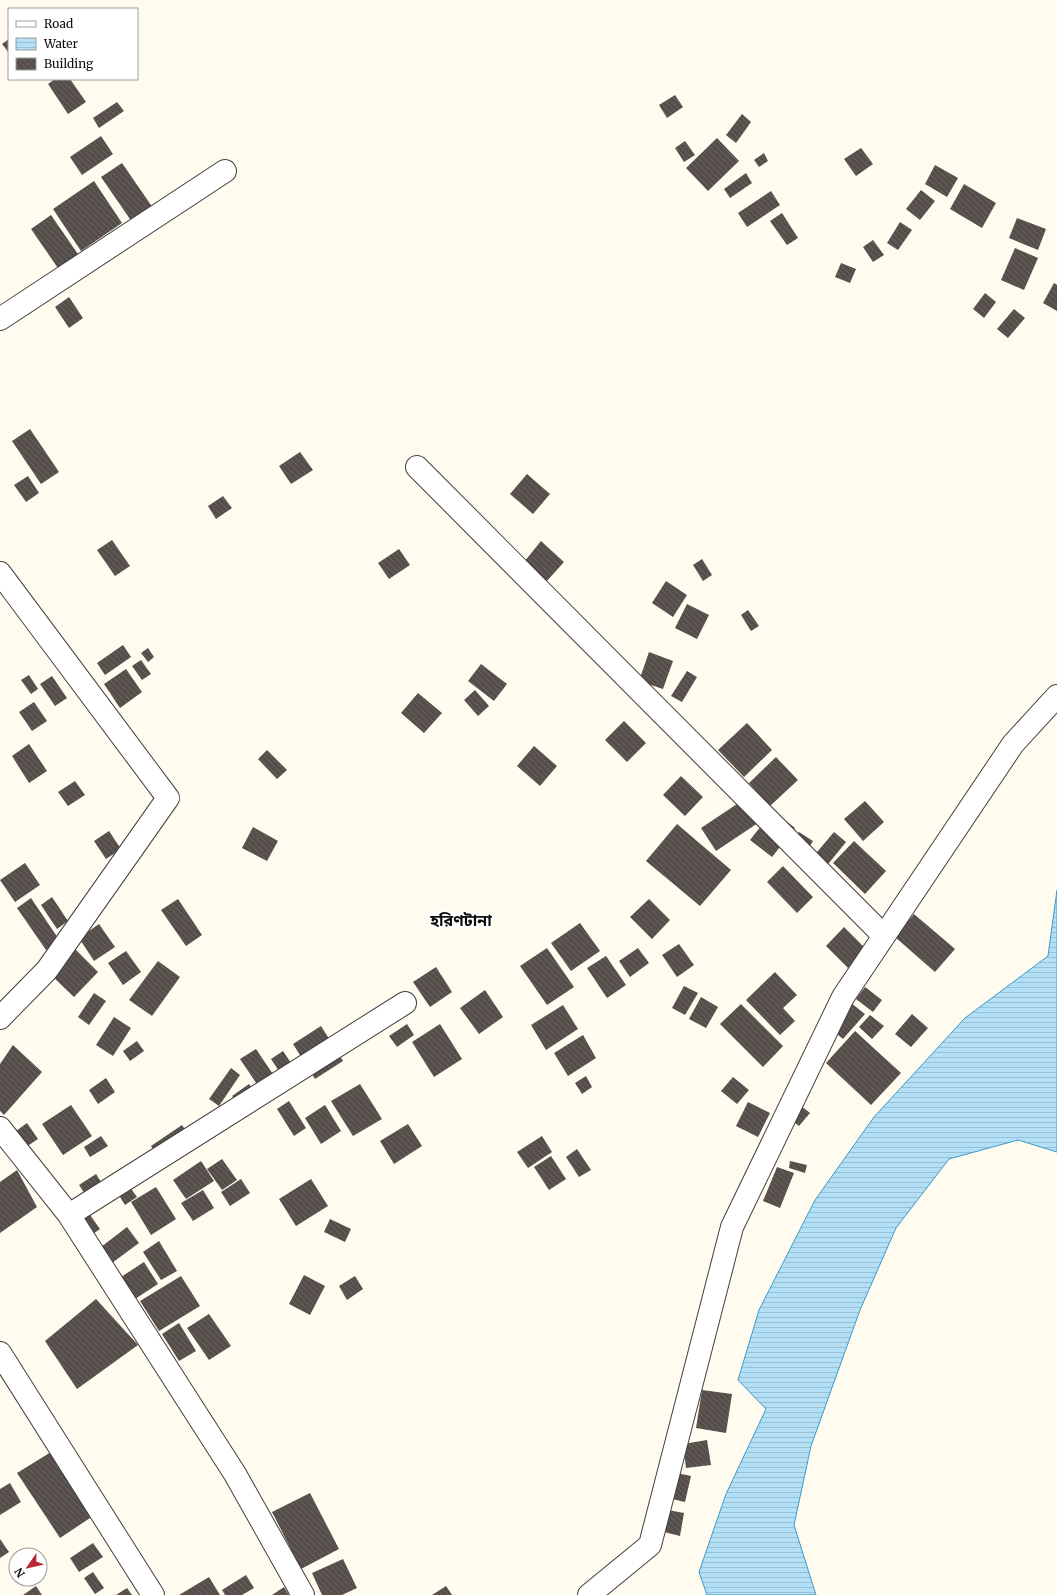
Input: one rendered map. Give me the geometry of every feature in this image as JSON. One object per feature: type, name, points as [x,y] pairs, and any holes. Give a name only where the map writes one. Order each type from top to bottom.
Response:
[{"type":"street","points":[[0,319],[225,171]]},
{"type":"street","points":[[417,467],[884,936]]},
{"type":"street","points":[[0,573],[168,798],[47,970],[0,1018]]},
{"type":"street","points":[[589,1595],[650,1545],[732,1227],[842,997],[1013,744],[1057,696]]},
{"type":"street","points":[[69,1215],[405,1003]]},
{"type":"street","points":[[0,1128],[69,1215],[235,1474],[303,1595]]},
{"type":"street","points":[[0,1353],[153,1595]]},
{"type":"water","points":[[1057,890],[1057,1152],[1018,1140],[949,1159],[896,1228],[860,1310],[811,1446],[794,1525],[816,1595],[707,1595],[699,1572],[726,1494],[766,1409],[738,1380],[759,1310],[815,1200],[874,1117],[965,1018],[1048,956]]},
{"type":"building","points":[[8,40],[8,52],[2,44]]},
{"type":"building","points":[[54,80],[71,80],[86,102],[68,114],[48,84]]},
{"type":"building","points":[[675,95],[683,107],[667,118],[659,105]]},
{"type":"building","points":[[117,102],[124,111],[99,128],[93,118]]},
{"type":"building","points":[[742,114],[751,122],[736,143],[726,135]]},
{"type":"building","points":[[101,136],[113,154],[82,175],[70,157]]},
{"type":"building","points":[[717,138],[739,161],[708,191],[686,168]]},
{"type":"building","points":[[685,141],[695,155],[684,162],[675,148]]},
{"type":"building","points":[[861,148],[873,164],[856,176],[844,159]]},
{"type":"building","points":[[764,153],[768,161],[759,167],[754,160]]},
{"type":"building","points":[[122,163],[153,208],[132,222],[101,177]]},
{"type":"building","points":[[935,165],[958,178],[947,197],[925,184]]},
{"type":"building","points":[[746,173],[752,183],[730,198],[724,189]]},
{"type":"building","points":[[94,181],[122,223],[81,251],[53,209]]},
{"type":"building","points":[[964,184],[996,203],[982,228],[950,209]]},
{"type":"building","points":[[921,190],[935,201],[920,220],[906,209]]},
{"type":"building","points":[[771,191],[780,205],[747,227],[738,213]]},
{"type":"building","points":[[782,213],[798,238],[787,245],[770,221]]},
{"type":"building","points":[[51,215],[80,257],[60,271],[31,229]]},
{"type":"building","points":[[1017,218],[1046,229],[1038,250],[1009,238]]},
{"type":"building","points":[[900,222],[912,230],[898,250],[887,243]]},
{"type":"building","points":[[873,240],[884,255],[873,262],[863,247]]},
{"type":"building","points":[[1015,248],[1038,258],[1024,290],[1001,280]]},
{"type":"building","points":[[841,263],[856,269],[850,283],[835,277]]},
{"type":"building","points":[[1054,283],[1057,285],[1057,311],[1043,303]]},
{"type":"building","points":[[985,293],[996,302],[984,318],[973,309]]},
{"type":"building","points":[[69,297],[83,318],[69,328],[55,307]]},
{"type":"building","points":[[1014,309],[1025,318],[1008,338],[997,329]]},
{"type":"building","points":[[30,429],[59,472],[41,484],[12,441]]},
{"type":"building","points":[[300,452],[313,470],[291,484],[279,466]]},
{"type":"building","points":[[527,474],[550,494],[533,514],[510,494]]},
{"type":"building","points":[[28,476],[39,493],[26,502],[14,485]]},
{"type":"building","points":[[223,496],[232,508],[216,519],[208,506]]},
{"type":"building","points":[[112,540],[130,566],[115,576],[97,550]]},
{"type":"building","points":[[541,541],[564,562],[546,582],[524,562]]},
{"type":"building","points":[[399,549],[410,565],[389,579],[378,563]]},
{"type":"building","points":[[702,559],[712,575],[703,581],[693,565]]},
{"type":"building","points":[[666,581],[687,595],[673,617],[652,603]]},
{"type":"building","points":[[687,604],[709,615],[697,639],[675,628]]},
{"type":"building","points":[[748,610],[759,626],[751,631],[741,615]]},
{"type":"building","points":[[123,645],[131,657],[105,675],[97,663]]},
{"type":"building","points":[[148,648],[154,657],[148,662],[141,653]]},
{"type":"building","points":[[649,652],[673,661],[663,689],[639,681]]},
{"type":"building","points":[[141,660],[151,674],[142,680],[132,666]]},
{"type":"building","points":[[481,664],[507,684],[494,701],[468,681]]},
{"type":"building","points":[[126,669],[142,692],[120,708],[104,684]]},
{"type":"building","points":[[687,671],[697,677],[682,702],[671,696]]},
{"type":"building","points":[[29,675],[38,689],[31,694],[21,680]]},
{"type":"building","points":[[52,676],[67,698],[55,706],[40,684]]},
{"type":"building","points":[[475,690],[489,706],[478,716],[464,700]]},
{"type":"building","points":[[418,693],[442,713],[424,733],[401,713]]},
{"type":"building","points":[[34,702],[47,721],[32,731],[19,712]]},
{"type":"building","points":[[624,721],[646,743],[627,762],[605,740]]},
{"type":"building","points":[[747,723],[772,750],[744,777],[718,750]]},
{"type":"building","points":[[29,744],[47,771],[29,783],[12,756]]},
{"type":"building","points":[[534,746],[557,766],[540,786],[517,766]]},
{"type":"building","points":[[267,750],[287,770],[277,779],[258,759]]},
{"type":"building","points":[[776,757],[798,780],[770,806],[749,783]]},
{"type":"building","points":[[681,776],[703,797],[685,816],[663,795]]},
{"type":"building","points":[[75,781],[85,795],[68,806],[58,792]]},
{"type":"building","points":[[746,798],[761,821],[716,851],[701,828]]},
{"type":"building","points":[[865,801],[884,822],[863,841],[844,819]]},
{"type":"building","points":[[773,811],[795,828],[772,857],[750,840]]},
{"type":"building","points":[[677,824],[731,870],[700,906],[646,861]]},
{"type":"building","points":[[253,827],[278,841],[267,861],[242,848]]},
{"type":"building","points":[[109,831],[121,849],[106,859],[94,841]]},
{"type":"building","points":[[799,832],[813,841],[801,860],[787,850]]},
{"type":"building","points":[[834,832],[846,842],[825,868],[812,858]]},
{"type":"building","points":[[854,841],[886,871],[865,894],[833,863]]},
{"type":"building","points":[[25,863],[40,885],[15,902],[0,880]]},
{"type":"building","points":[[783,866],[813,897],[797,913],[767,882]]},
{"type":"building","points":[[52,897],[68,921],[57,929],[41,905]]},
{"type":"building","points":[[31,898],[60,941],[46,950],[17,908]]},
{"type":"building","points":[[178,899],[202,935],[186,946],[161,910]]},
{"type":"building","points":[[649,899],[670,920],[652,939],[630,917]]},
{"type":"building","points":[[914,914],[955,949],[935,972],[895,937]]},
{"type":"building","points":[[580,923],[600,951],[571,971],[551,943]]},
{"type":"building","points":[[99,924],[115,947],[94,961],[79,938]]},
{"type":"building","points":[[844,927],[866,949],[848,968],[826,946]]},
{"type":"building","points":[[679,944],[694,965],[677,977],[662,955]]},
{"type":"building","points":[[74,948],[98,972],[74,997],[49,973]]},
{"type":"building","points":[[547,948],[574,987],[547,1005],[520,966]]},
{"type":"building","points":[[638,948],[649,963],[630,977],[619,961]]},
{"type":"building","points":[[126,951],[141,972],[123,985],[108,963]]},
{"type":"building","points":[[606,956],[626,985],[607,998],[587,968]]},
{"type":"building","points":[[158,961],[180,977],[152,1016],[129,1000]]},
{"type":"building","points":[[436,967],[452,992],[430,1007],[413,982]]},
{"type":"building","points":[[775,972],[797,995],[783,1008],[795,1021],[780,1035],[746,1000]]},
{"type":"building","points":[[684,986],[698,993],[685,1015],[672,1008]]},
{"type":"building","points":[[865,987],[882,1000],[873,1012],[856,999]]},
{"type":"building","points":[[485,990],[503,1017],[479,1034],[460,1008]]},
{"type":"building","points":[[94,993],[106,1001],[89,1025],[78,1017]]},
{"type":"building","points":[[701,997],[718,1007],[706,1028],[689,1019]]},
{"type":"building","points":[[851,1003],[865,1014],[843,1039],[830,1028]]},
{"type":"building","points":[[741,1004],[783,1046],[763,1067],[720,1024]]},
{"type":"building","points":[[563,1005],[578,1029],[546,1050],[531,1025]]},
{"type":"building","points":[[912,1014],[928,1028],[911,1047],[895,1034]]},
{"type":"building","points":[[870,1015],[884,1026],[872,1039],[859,1027]]},
{"type":"building","points":[[114,1017],[131,1028],[113,1056],[96,1045]]},
{"type":"building","points":[[407,1024],[414,1035],[397,1047],[389,1036]]},
{"type":"building","points":[[440,1024],[462,1059],[434,1077],[412,1042]]},
{"type":"building","points":[[321,1026],[343,1061],[315,1079],[293,1044]]},
{"type":"building","points":[[855,1031],[901,1073],[871,1105],[826,1063]]},
{"type":"building","points":[[583,1035],[596,1058],[568,1076],[554,1053]]},
{"type":"building","points":[[137,1041],[144,1051],[130,1061],[123,1051]]},
{"type":"building","points":[[13,1045],[42,1072],[4,1115],[0,1111],[0,1064]]},
{"type":"building","points":[[256,1049],[283,1089],[267,1099],[240,1059]]},
{"type":"building","points":[[283,1051],[297,1072],[285,1080],[271,1059]]},
{"type":"building","points":[[231,1068],[240,1075],[219,1106],[209,1099]]},
{"type":"building","points":[[586,1076],[592,1087],[582,1094],[575,1083]]},
{"type":"building","points":[[733,1077],[749,1090],[737,1104],[721,1091]]},
{"type":"building","points":[[106,1078],[115,1092],[98,1104],[89,1090]]},
{"type":"building","points":[[249,1084],[260,1100],[243,1111],[232,1096]]},
{"type":"building","points":[[360,1084],[382,1119],[353,1136],[331,1101]]},
{"type":"building","points":[[289,1101],[306,1128],[294,1136],[277,1109]]},
{"type":"building","points":[[748,1102],[770,1113],[758,1137],[736,1126]]},
{"type":"building","points":[[71,1105],[92,1136],[63,1155],[42,1124]]},
{"type":"building","points":[[325,1105],[341,1131],[321,1144],[305,1118]]},
{"type":"building","points":[[800,1105],[810,1113],[799,1126],[789,1118]]},
{"type":"building","points":[[27,1123],[38,1139],[26,1147],[16,1131]]},
{"type":"building","points":[[408,1124],[422,1146],[394,1164],[380,1141]]},
{"type":"building","points":[[182,1125],[194,1144],[163,1165],[151,1146]]},
{"type":"building","points":[[101,1136],[108,1146],[90,1157],[84,1147]]},
{"type":"building","points":[[542,1136],[552,1152],[528,1168],[517,1152]]},
{"type":"building","points":[[577,1149],[591,1170],[579,1177],[566,1157]]},
{"type":"building","points":[[551,1156],[566,1179],[549,1190],[534,1167]]},
{"type":"building","points":[[222,1159],[237,1180],[222,1190],[207,1169]]},
{"type":"building","points":[[201,1161],[214,1181],[186,1199],[173,1180]]},
{"type":"building","points":[[790,1161],[807,1165],[805,1173],[789,1168]]},
{"type":"building","points":[[777,1167],[794,1173],[780,1208],[763,1201]]},
{"type":"building","points":[[17,1170],[37,1207],[0,1233],[0,1182]]},
{"type":"building","points":[[96,1174],[111,1198],[95,1209],[79,1185]]},
{"type":"building","points":[[241,1179],[250,1193],[230,1206],[221,1192]]},
{"type":"building","points":[[311,1179],[328,1206],[296,1226],[279,1199]]},
{"type":"building","points":[[126,1182],[137,1197],[125,1205],[115,1189]]},
{"type":"building","points":[[156,1187],[176,1219],[151,1235],[131,1202]]},
{"type":"building","points":[[203,1190],[214,1208],[193,1221],[181,1203]]},
{"type":"building","points":[[83,1205],[100,1229],[90,1236],[73,1211]]},
{"type":"building","points":[[330,1219],[351,1229],[345,1242],[324,1232]]},
{"type":"building","points":[[127,1227],[139,1243],[112,1263],[101,1247]]},
{"type":"building","points":[[159,1241],[177,1271],[161,1280],[143,1252]]},
{"type":"building","points":[[144,1262],[158,1284],[135,1299],[121,1277]]},
{"type":"building","points":[[304,1275],[325,1286],[310,1315],[289,1304]]},
{"type":"building","points":[[181,1276],[200,1306],[159,1331],[140,1301]]},
{"type":"building","points":[[355,1276],[363,1289],[347,1300],[339,1286]]},
{"type":"building","points":[[96,1299],[138,1345],[77,1389],[45,1341]]},
{"type":"building","points":[[209,1314],[231,1346],[209,1360],[187,1328]]},
{"type":"building","points":[[179,1323],[196,1351],[179,1361],[162,1334]]},
{"type":"building","points":[[702,1390],[732,1394],[726,1433],[696,1428]]},
{"type":"building","points":[[707,1440],[711,1465],[686,1468],[683,1444]]},
{"type":"building","points":[[51,1452],[93,1516],[60,1538],[17,1473]]},
{"type":"building","points":[[677,1473],[691,1476],[685,1502],[672,1499]]},
{"type":"building","points":[[10,1483],[21,1502],[0,1515],[0,1489]]},
{"type":"building","points":[[310,1493],[339,1549],[301,1569],[272,1512]]},
{"type":"building","points":[[668,1510],[684,1513],[680,1536],[664,1532]]},
{"type":"building","points":[[0,1539],[8,1553],[0,1558]]},
{"type":"building","points":[[93,1543],[103,1557],[79,1572],[70,1558]]},
{"type":"building","points":[[343,1559],[357,1588],[342,1595],[322,1595],[312,1573]]},
{"type":"building","points":[[93,1572],[104,1588],[95,1594],[84,1578]]},
{"type":"building","points":[[246,1575],[254,1588],[242,1595],[225,1595],[222,1590]]},
{"type":"building","points":[[209,1577],[220,1595],[179,1595]]},
{"type":"building","points":[[446,1586],[452,1595],[432,1595]]},
{"type":"building","points":[[37,1587],[42,1595],[23,1595]]},
{"type":"building","points":[[284,1587],[289,1595],[272,1595]]},
{"type":"building","points":[[127,1588],[132,1595],[116,1595]]},
{"type":"district","name":"হরিণটানা","points":[[461,920]]}]
